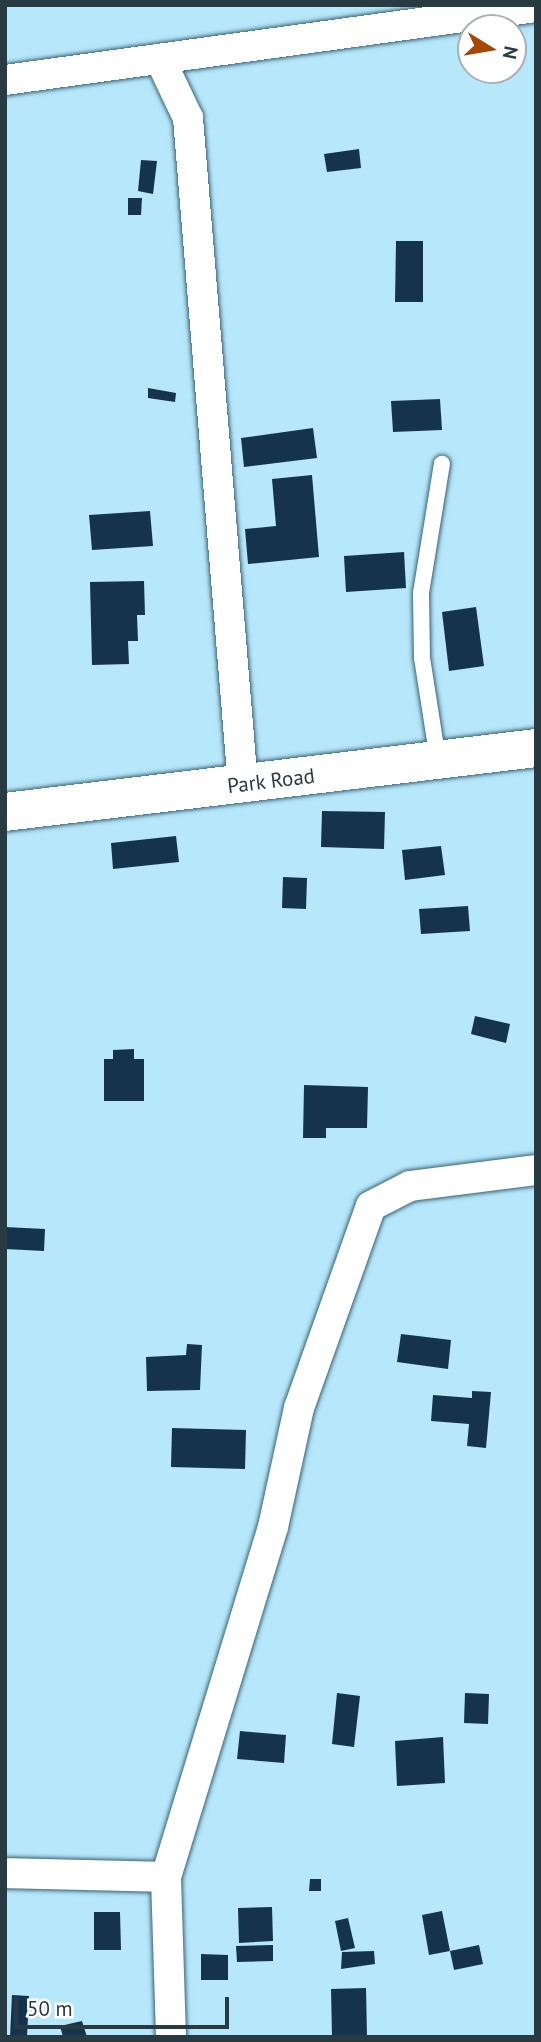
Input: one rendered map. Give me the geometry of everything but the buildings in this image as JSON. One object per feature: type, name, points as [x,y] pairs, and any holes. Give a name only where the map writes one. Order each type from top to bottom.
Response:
[{"type":"street","points":[[5,80],[536,7]]},
{"type":"street","points":[[160,59],[188,118],[243,785]]},
{"type":"street","name":"Park Road","points":[[5,812],[536,748]]},
{"type":"street","points":[[171,2037],[166,1877],[273,1527],[299,1408],[371,1206],[410,1185],[536,1170]]},
{"type":"street","points":[[5,1873],[166,1877]]},
{"type":"lane","points":[[438,760],[422,658],[421,593],[442,464]]}]
